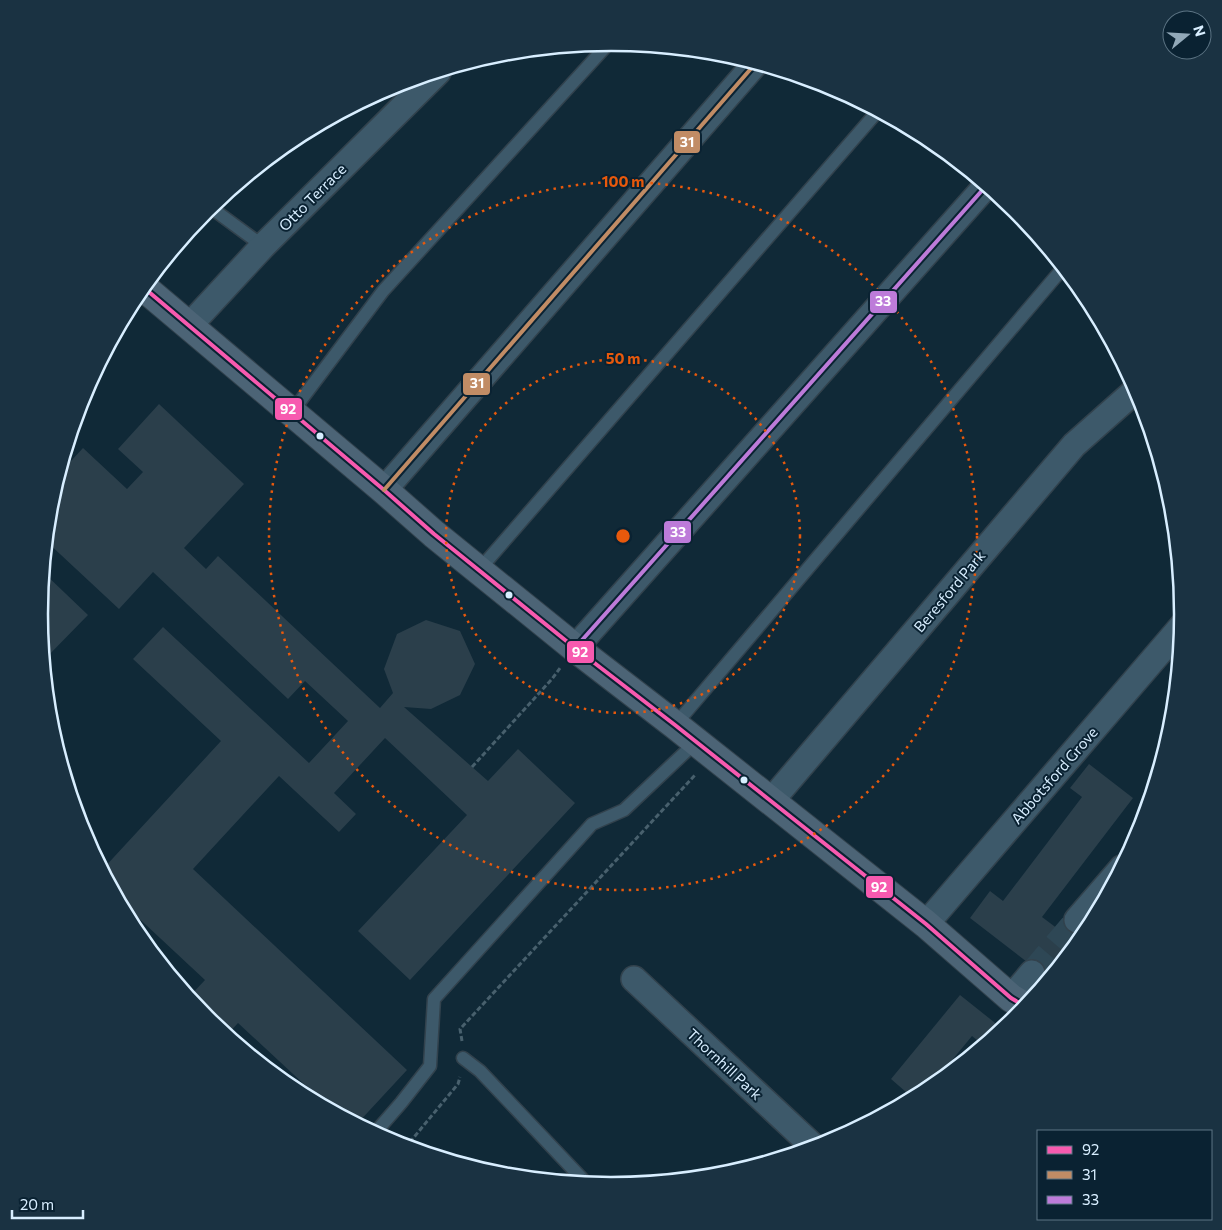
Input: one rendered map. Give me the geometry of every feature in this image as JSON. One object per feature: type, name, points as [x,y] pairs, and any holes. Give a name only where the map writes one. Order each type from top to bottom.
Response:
[{"type":"street","points":[[384,490],[750,69]]},
{"type":"street","name":"Otto Terrace","points":[[189,326],[263,246],[428,82]]},
{"type":"street","points":[[575,648],[982,190]]},
{"type":"street","points":[[149,292],[434,534],[575,648],[926,924],[1018,1003],[1032,974]]},
{"type":"street","name":"Beresford Park","points":[[771,801],[1074,445],[1130,395]]},
{"type":"street","name":"Abbotsford Grove","points":[[926,924],[1173,636]]},
{"type":"street","points":[[1077,920],[1102,891]]},
{"type":"street","name":"Thornhill Park","points":[[634,980],[809,1143]]},
{"type":"lane","points":[[292,412],[383,291],[600,52]]},
{"type":"lane","points":[[479,570],[873,117]]},
{"type":"lane","points":[[217,213],[263,246]]},
{"type":"lane","points":[[675,725],[1059,273]]},
{"type":"lane","points":[[379,1128],[430,1066],[434,999],[592,824],[624,810],[705,749]]},
{"type":"lane","points":[[463,1058],[480,1071],[581,1177]]},
{"type":"path","points":[[472,767],[552,678]]},
{"type":"path","points":[[410,1142],[458,1084],[463,1058],[460,1029],[705,749]]},
{"type":"building","points":[[159,404],[244,484],[184,548],[206,569],[218,556],[380,708],[393,693],[384,669],[397,634],[426,620],[460,631],[475,664],[460,695],[431,709],[404,707],[488,781],[518,749],[575,803],[410,980],[358,931],[467,815],[385,738],[334,793],[356,814],[339,832],[279,776],[193,869],[407,1070],[361,1120],[315,1094],[238,1023],[231,1031],[193,993],[205,980],[132,912],[107,865],[221,741],[133,659],[163,627],[309,763],[348,721],[305,681],[288,699],[153,572],[119,609],[52,546],[58,505],[69,464],[83,448],[127,489],[143,472],[118,449]]},
{"type":"building","points":[[49,578],[88,615],[49,655]]},
{"type":"building","points":[[1089,764],[1133,798],[1042,917],[1072,939],[1044,975],[970,918],[990,891],[1003,901],[1082,797],[1070,788]]},
{"type":"building","points":[[960,995],[997,1025],[979,1042],[972,1036],[953,1059],[955,1061],[908,1094],[891,1079]]},
{"type":"tunnel","points":[[1032,973],[1077,920]]},
{"type":"transit line","name":"31","points":[[384,490],[750,69]]},
{"type":"transit line","name":"33","points":[[575,648],[982,190]]},
{"type":"transit line","name":"92","points":[[149,292],[434,534],[575,648],[926,924],[1011,998],[1019,1003]]}]
